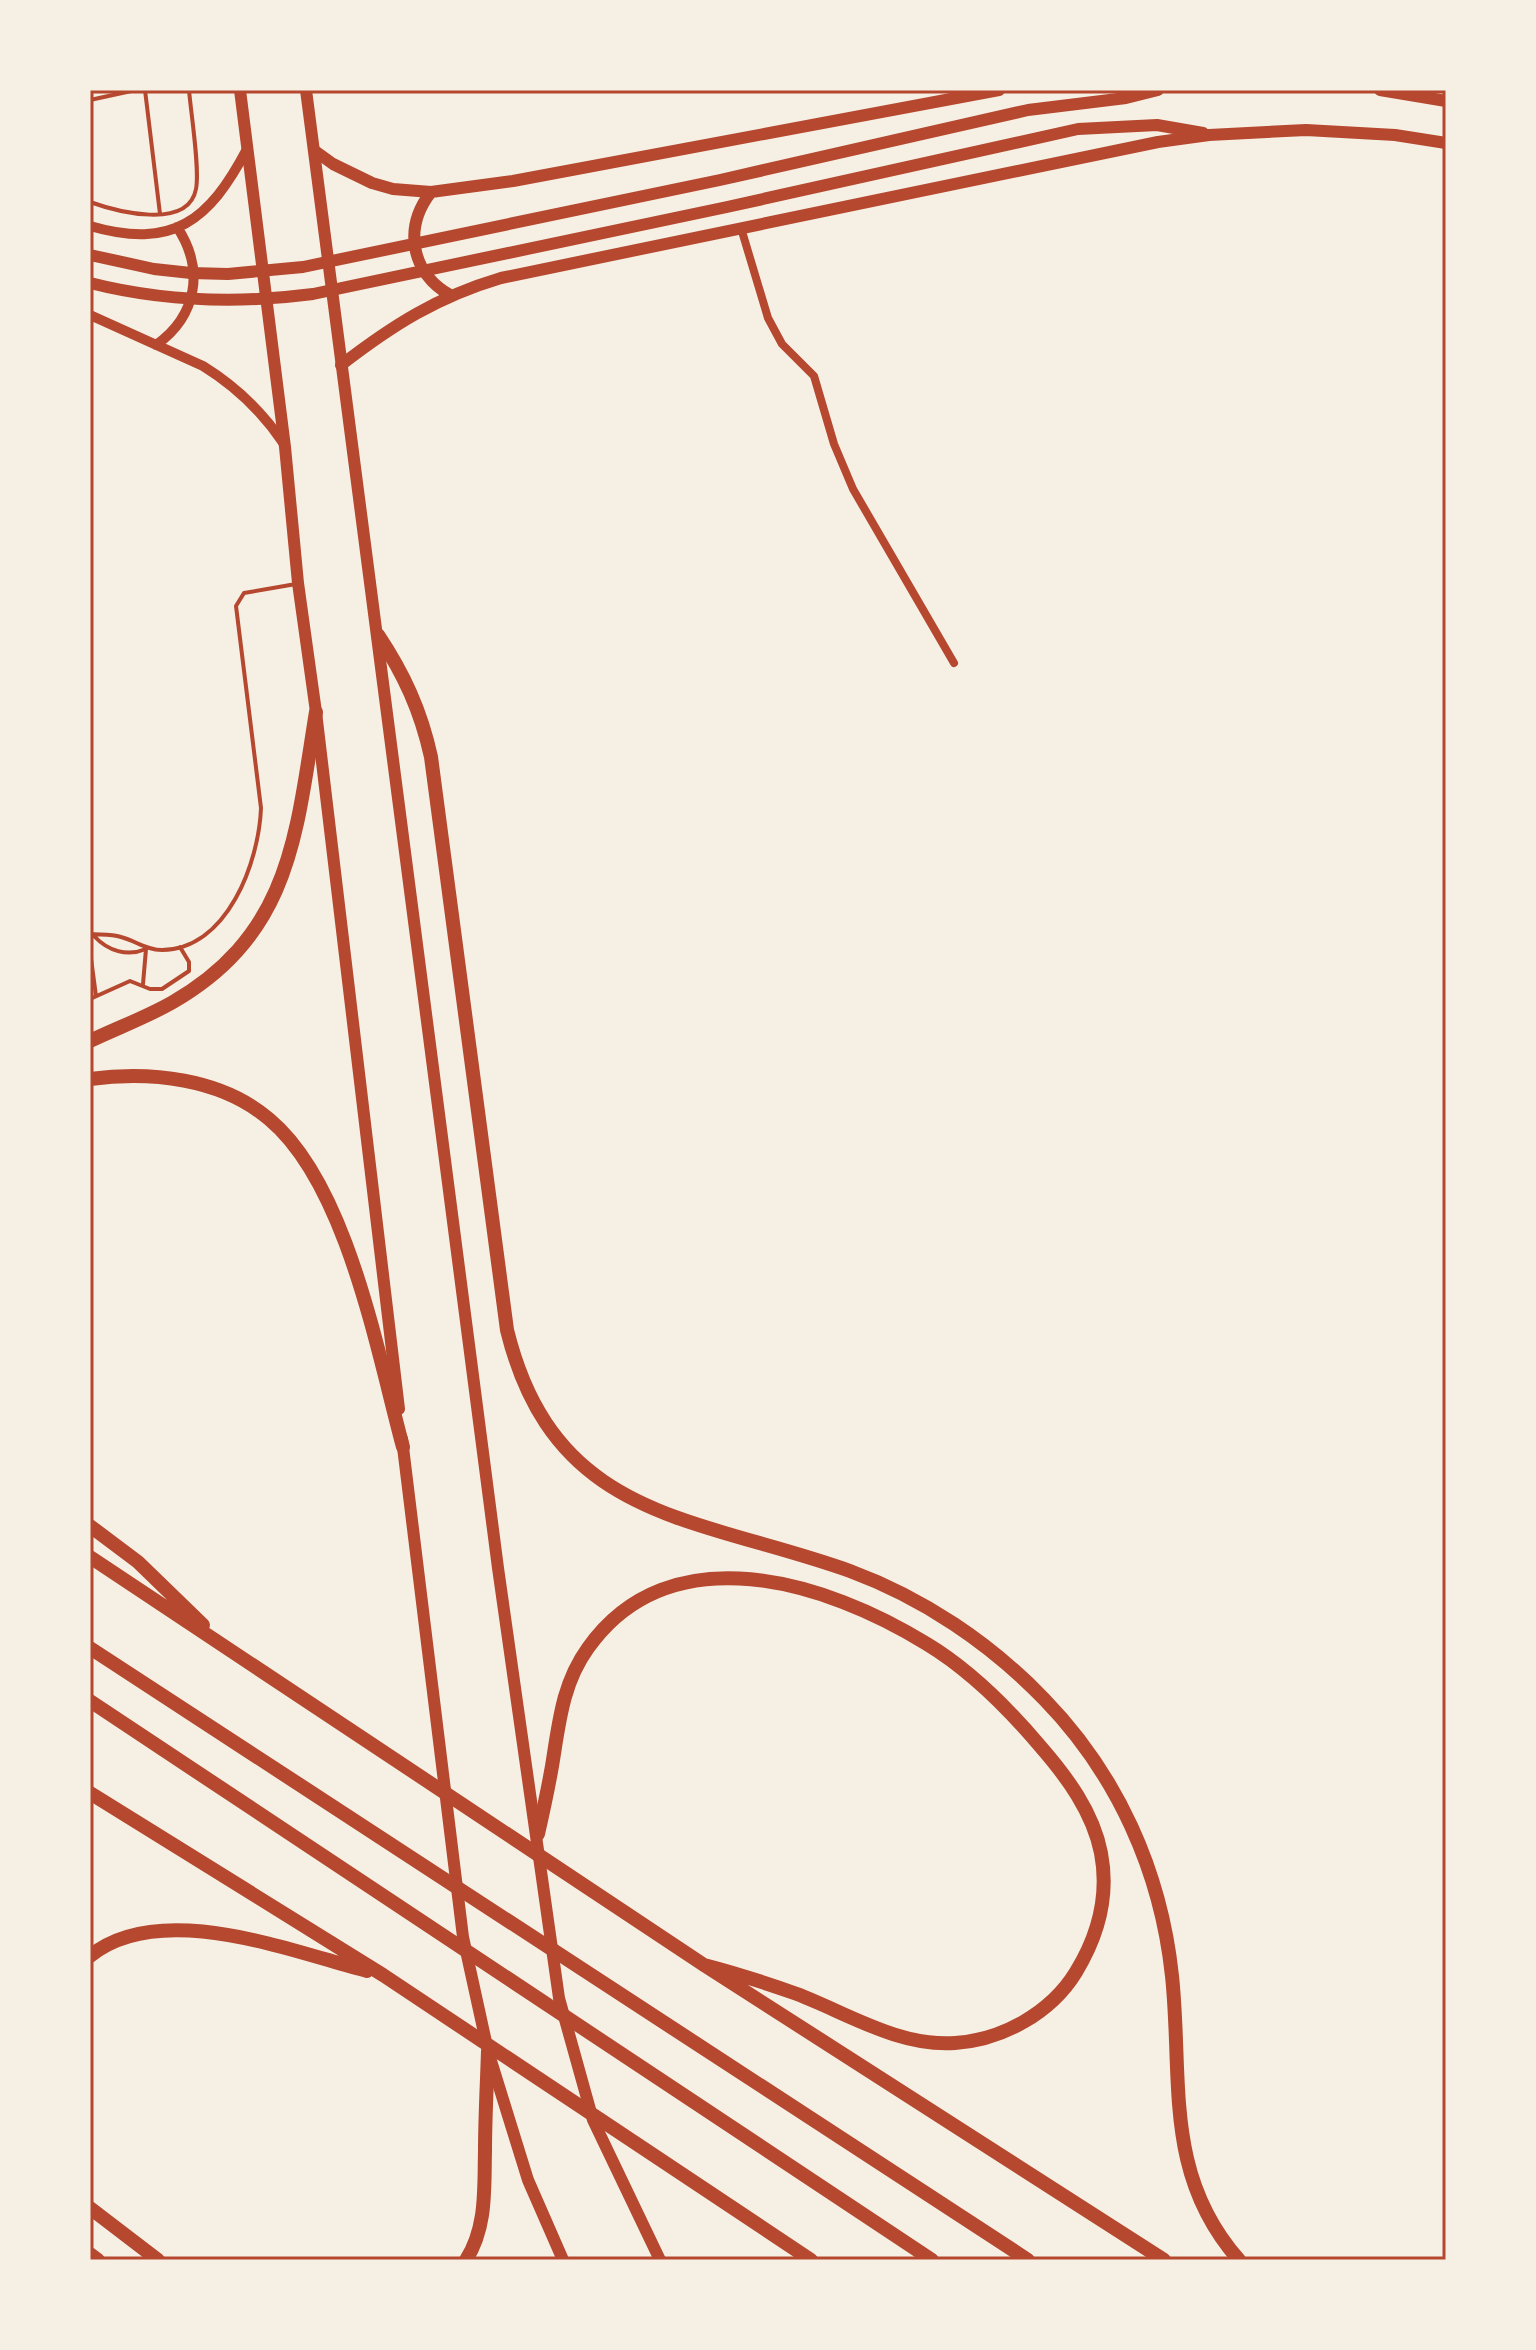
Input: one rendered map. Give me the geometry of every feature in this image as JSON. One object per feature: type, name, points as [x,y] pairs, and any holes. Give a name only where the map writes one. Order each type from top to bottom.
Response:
[{"type":"highway","points":[[378,635],[412,693],[424,724],[431,757],[507,1330],[524,1385],[557,1440],[609,1488],[671,1518],[851,1572],[899,1592],[978,1640],[1042,1697],[1070,1728],[1121,1802],[1141,1844],[1166,1930],[1172,1976],[1178,2090],[1188,2169],[1213,2226],[1239,2260]]},
{"type":"highway","points":[[90,1041],[172,1003],[197,986],[236,952],[259,923],[289,861],[316,712]]},
{"type":"highway","points":[[90,1079],[118,1075],[159,1076],[216,1090],[241,1100],[270,1119],[291,1143],[325,1195],[340,1229],[355,1272],[403,1447]]},
{"type":"highway","points":[[90,1526],[138,1562],[233,1653]]},
{"type":"highway","points":[[90,1557],[704,1965],[1164,2260]]},
{"type":"highway","points":[[538,1834],[562,1702],[572,1674],[588,1648],[607,1625],[630,1606],[656,1591],[685,1581],[714,1577],[744,1577],[822,1595],[875,1615],[929,1645],[985,1687],[1012,1714],[1075,1790],[1091,1820],[1101,1853],[1104,1887],[1100,1920],[1083,1962],[1071,1982],[1047,2006],[987,2038],[954,2044],[920,2042],[887,2032],[797,1994],[704,1965]]},
{"type":"highway","points":[[90,1648],[1028,2260]]},
{"type":"highway","points":[[90,1701],[932,2260]]},
{"type":"highway","points":[[90,1793],[383,1975],[811,2260]]},
{"type":"highway","points":[[90,1956],[118,1939],[136,1934],[160,1930],[195,1931],[244,1939],[383,1975]]},
{"type":"highway","points":[[466,2260],[481,2221],[486,2192],[488,2051]]},
{"type":"highway","points":[[90,2208],[158,2260]]},
{"type":"highway","points":[[90,2254],[98,2260]]},
{"type":"main road","points":[[240,90],[463,1937],[488,2051],[528,2180],[563,2260]]},
{"type":"main road","points":[[306,90],[498,1568],[559,1998],[593,2120],[660,2260]]},
{"type":"main road","points":[[315,151],[333,164],[372,183],[393,189],[431,192],[513,181],[999,90]]},
{"type":"main road","points":[[90,255],[154,269],[191,273],[266,272],[342,260],[720,180],[1028,110],[1126,98],[1158,90]]},
{"type":"main road","points":[[1380,90],[1446,101]]},
{"type":"main road","points":[[90,283],[182,300],[282,299],[344,289],[1078,129],[1157,125],[1209,135]]},
{"type":"main road","points":[[341,365],[403,320],[450,295],[501,278],[1119,150],[1209,135],[1306,130],[1365,133],[1446,143]]},
{"type":"main road","points":[[431,192],[417,214],[413,239],[415,252],[424,273],[440,290],[450,295]]},
{"type":"street","points":[[90,226],[142,236],[162,234],[177,227],[217,197],[247,149]]},
{"type":"street","points":[[156,345],[178,326],[191,301],[194,287],[190,249],[177,227]]},
{"type":"street","points":[[741,228],[768,318],[782,344],[814,376],[834,444],[853,489],[954,663]]},
{"type":"street","points":[[90,315],[203,366],[236,389],[264,417],[285,447]]},
{"type":"lane","points":[[90,100],[136,90]]},
{"type":"lane","points":[[145,90],[160,214]]},
{"type":"lane","points":[[90,202],[128,214],[160,214],[183,207],[194,196],[197,187],[189,90]]},
{"type":"lane","points":[[92,935],[118,936],[146,949],[180,947],[213,927],[235,900],[251,866],[261,827],[260,788],[237,600],[244,593],[298,583]]},
{"type":"lane","points":[[92,935],[116,951],[134,953],[146,949]]},
{"type":"lane","points":[[90,951],[93,998],[130,981],[150,989],[162,989],[187,974],[190,965],[180,947]]},
{"type":"lane","points":[[143,984],[146,949]]}]
